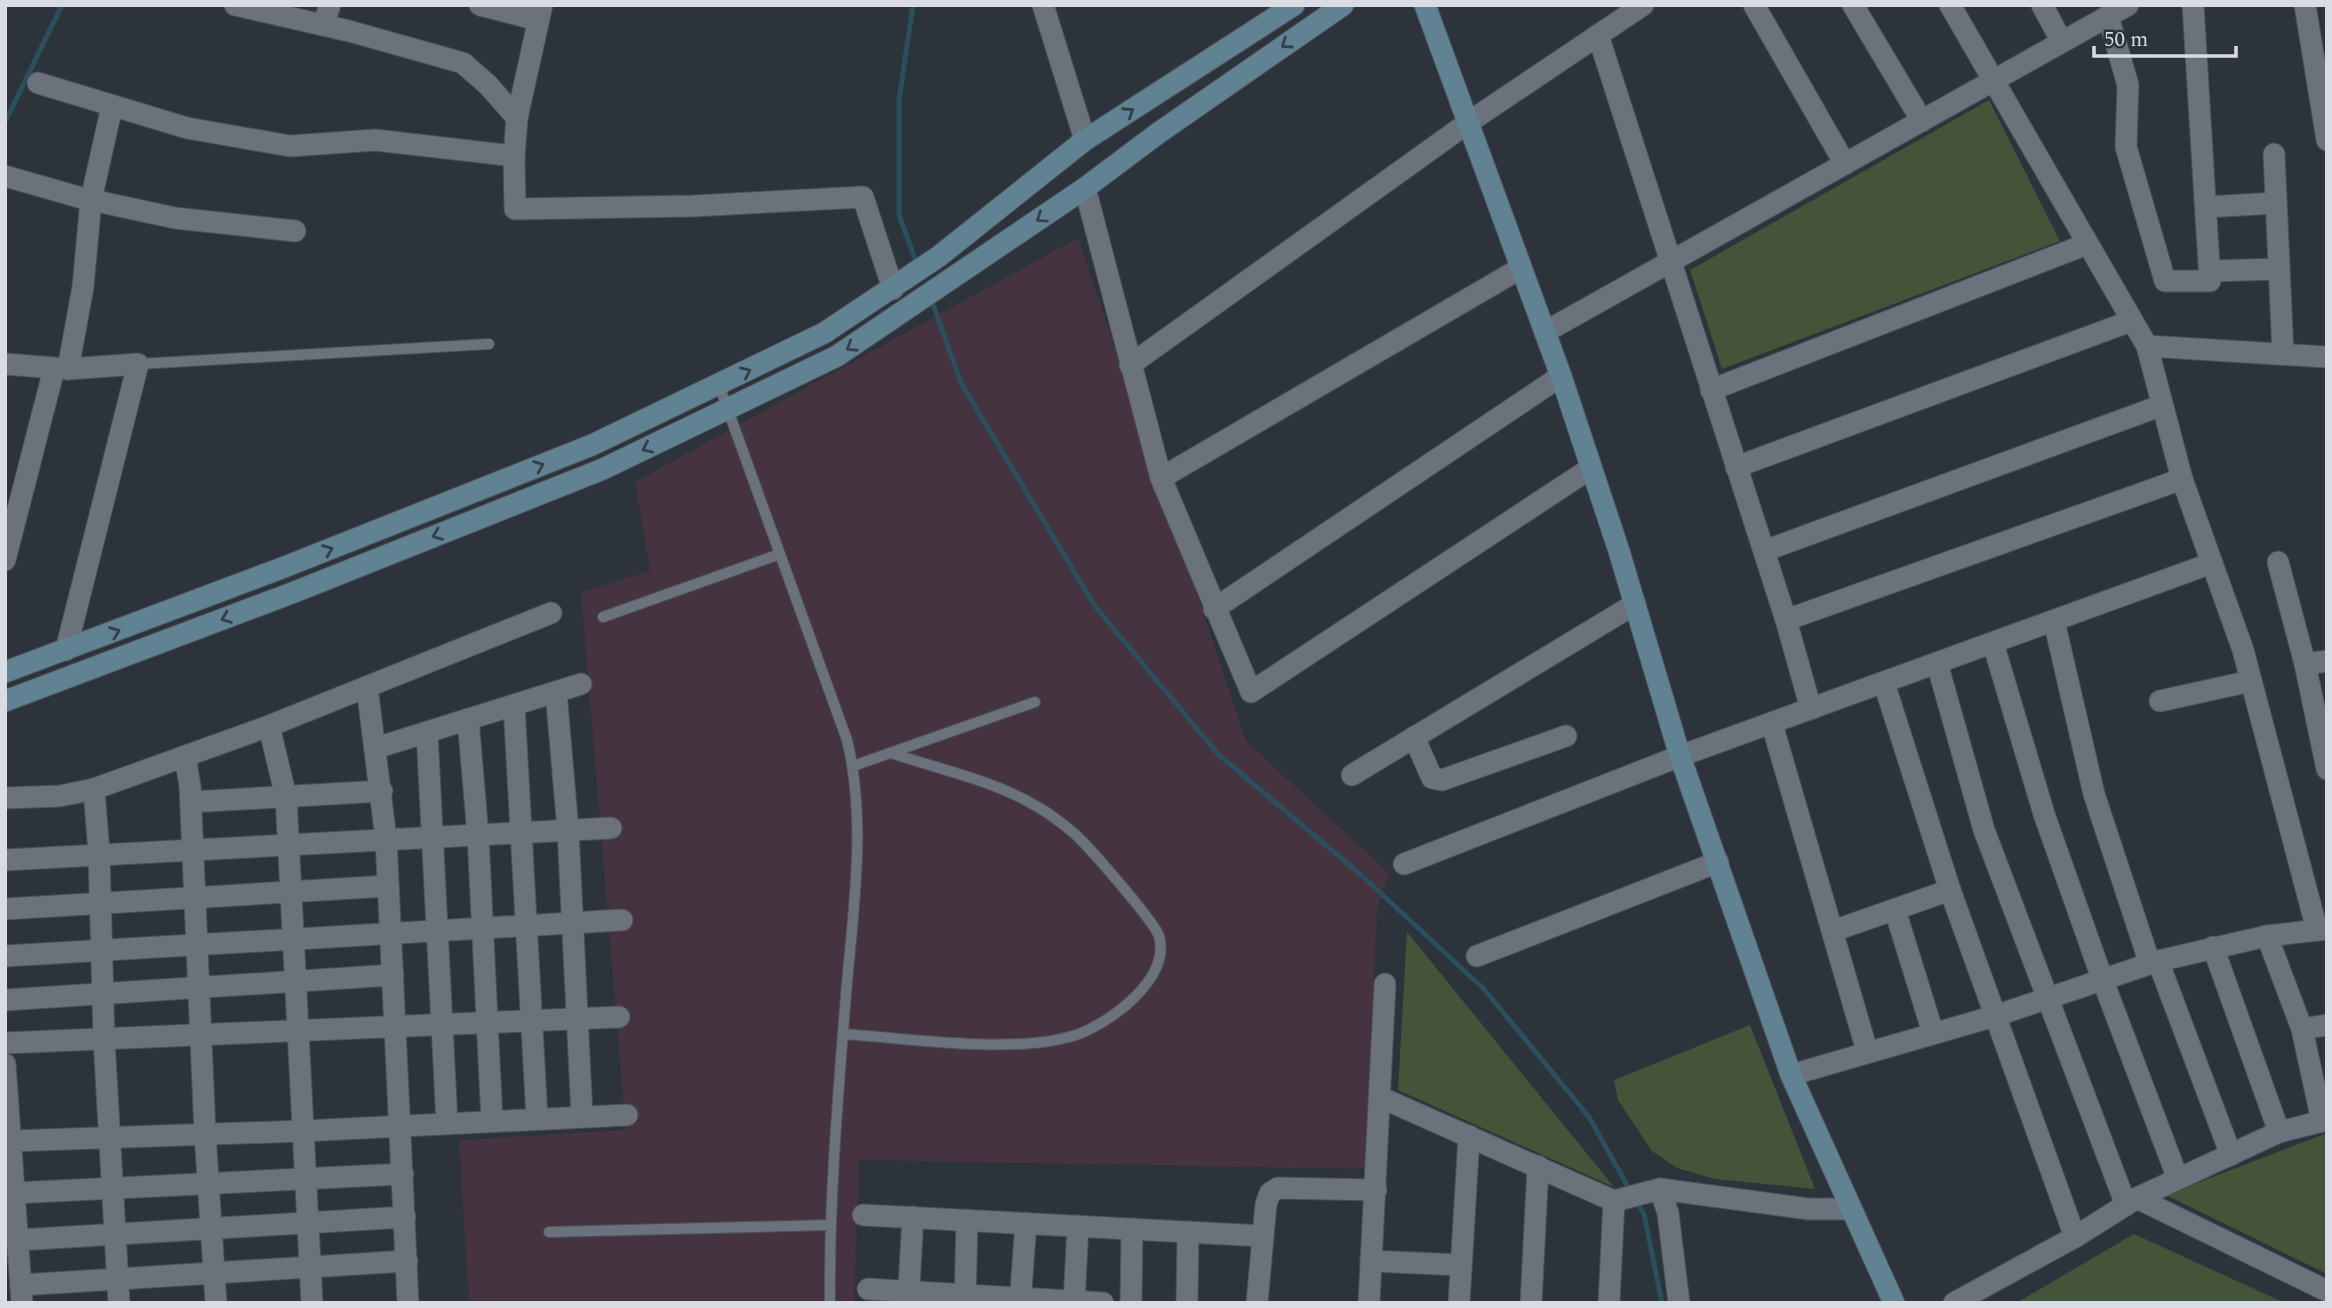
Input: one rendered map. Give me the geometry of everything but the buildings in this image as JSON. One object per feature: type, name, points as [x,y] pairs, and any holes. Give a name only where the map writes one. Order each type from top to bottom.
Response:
[{"type":"main road","points":[[5,672],[592,445],[824,333],[938,257],[1085,140],[1294,5]]},
{"type":"main road","points":[[5,701],[292,593],[603,469],[837,356],[1085,188],[1157,134],[1343,5]]},
{"type":"main road","points":[[1425,5],[1545,332],[1635,604],[1680,756],[1791,1075],[1849,1209],[1894,1303]]},
{"type":"street","points":[[235,5],[327,15],[463,62],[517,118]]},
{"type":"street","points":[[480,5],[540,13],[517,118],[514,156],[515,209],[694,206],[863,197],[893,289]]},
{"type":"street","points":[[1043,5],[1085,140]]},
{"type":"street","points":[[1130,365],[1469,122],[1643,5]]},
{"type":"street","points":[[1754,5],[1845,164]]},
{"type":"street","points":[[1853,5],[1922,121]]},
{"type":"street","points":[[1791,1075],[1995,1016],[2047,996],[2103,981],[2154,963],[2267,936],[2322,930],[2251,681],[2160,406],[2147,346],[1950,5]]},
{"type":"street","points":[[2042,5],[2062,42]]},
{"type":"street","points":[[1545,332],[2128,5]]},
{"type":"street","points":[[2108,16],[2128,85],[2126,147],[2165,281],[2210,281],[2193,5]]},
{"type":"street","points":[[2305,5],[2327,140]]},
{"type":"street","points":[[1598,35],[1669,263],[1786,620],[1811,709]]},
{"type":"street","points":[[38,83],[187,128],[290,146],[375,140],[514,156]]},
{"type":"street","points":[[5,560],[83,287],[91,200],[112,106]]},
{"type":"street","points":[[2274,154],[2283,354]]},
{"type":"street","points":[[5,176],[91,200],[175,218],[295,231]]},
{"type":"street","points":[[1085,188],[1161,478],[1251,692],[1591,468]]},
{"type":"street","points":[[2206,207],[2276,203]]},
{"type":"street","points":[[1711,390],[2087,244]]},
{"type":"street","points":[[1161,478],[1521,268]]},
{"type":"street","points":[[2210,271],[2279,269]]},
{"type":"street","points":[[1736,467],[2131,321]]},
{"type":"street","points":[[2147,346],[2327,357]]},
{"type":"street","points":[[5,364],[61,369],[138,364],[66,650]]},
{"type":"street","points":[[1214,609],[1560,376]]},
{"type":"street","points":[[1764,551],[2160,406]]},
{"type":"street","points":[[1786,620],[2182,479]]},
{"type":"street","points":[[2278,562],[2305,664],[2327,769]]},
{"type":"street","points":[[1404,863],[1680,756],[2212,564]]},
{"type":"street","points":[[1352,775],[1635,604]]},
{"type":"street","points":[[5,798],[60,796],[94,789],[269,726],[551,613]]},
{"type":"street","points":[[2054,621],[2094,794],[2154,963],[2231,1154]]},
{"type":"street","points":[[1993,643],[2043,814],[2179,1179]]},
{"type":"street","points":[[2305,664],[2327,661]]},
{"type":"street","points":[[1937,663],[1984,830],[2047,996],[2131,1201],[2327,1291]]},
{"type":"street","points":[[2160,701],[2251,681]]},
{"type":"street","points":[[1884,683],[1950,890],[2075,1237]]},
{"type":"street","points":[[376,748],[581,684]]},
{"type":"street","points":[[367,687],[386,839],[402,1125],[408,1303]]},
{"type":"street","points":[[556,692],[568,830],[582,1116]]},
{"type":"street","points":[[514,705],[537,1118]]},
{"type":"street","points":[[468,719],[478,835],[492,1121]]},
{"type":"street","points":[[1772,724],[1867,1051]]},
{"type":"street","points":[[269,726],[286,797],[312,1303]]},
{"type":"street","points":[[427,732],[447,1123]]},
{"type":"street","points":[[1414,737],[1432,778],[1442,780],[1566,736]]},
{"type":"street","points":[[185,756],[191,802],[205,1133],[216,1303]]},
{"type":"street","points":[[94,789],[101,903],[104,1040],[119,1303]]},
{"type":"street","points":[[191,802],[382,792]]},
{"type":"street","points":[[5,860],[611,828]]},
{"type":"street","points":[[1477,956],[1718,862]]},
{"type":"street","points":[[5,909],[388,886]]},
{"type":"street","points":[[1833,931],[1950,890]]},
{"type":"street","points":[[1895,910],[1933,1033]]},
{"type":"street","points":[[5,956],[622,920]]},
{"type":"street","points":[[1954,1303],[2075,1237],[2131,1201],[2279,1132],[2324,1121],[2302,1029],[2267,936]]},
{"type":"street","points":[[2213,947],[2279,1132]]},
{"type":"street","points":[[5,1000],[393,975]]},
{"type":"street","points":[[1368,1303],[1382,1098],[1385,984]]},
{"type":"street","points":[[5,1043],[619,1017]]},
{"type":"street","points":[[2302,1029],[2327,1025]]},
{"type":"street","points":[[5,1064],[21,1294],[117,1279],[407,1261]]},
{"type":"street","points":[[1382,1098],[1538,1166],[1626,1198],[1660,1189],[1809,1209],[1849,1209]]},
{"type":"street","points":[[11,1142],[205,1133],[303,1132],[627,1115]]},
{"type":"street","points":[[1459,1303],[1469,1136]]},
{"type":"street","points":[[1531,1303],[1538,1166]]},
{"type":"street","points":[[15,1193],[403,1174]]},
{"type":"street","points":[[1257,1303],[1266,1205],[1270,1193],[1278,1188],[1376,1190]]},
{"type":"street","points":[[1660,1189],[1668,1213],[1679,1303]]},
{"type":"street","points":[[1609,1303],[1626,1198]]},
{"type":"street","points":[[863,1215],[1263,1236]]},
{"type":"street","points":[[18,1240],[405,1217]]},
{"type":"street","points":[[909,1297],[913,1217]]},
{"type":"street","points":[[965,1299],[967,1220]]},
{"type":"street","points":[[1020,1300],[1026,1223]]},
{"type":"street","points":[[1074,1302],[1078,1226]]},
{"type":"street","points":[[1131,1303],[1132,1229]]},
{"type":"street","points":[[1187,1303],[1188,1232]]},
{"type":"street","points":[[1371,1261],[1461,1265]]},
{"type":"street","points":[[868,1289],[909,1297],[1103,1303]]},
{"type":"lane","points":[[138,364],[489,344]]},
{"type":"lane","points":[[719,385],[853,766],[857,796],[855,890],[829,1225],[830,1303]]},
{"type":"lane","points":[[603,617],[780,554]]},
{"type":"lane","points":[[853,766],[1035,702]]},
{"type":"lane","points":[[843,1034],[988,1043],[1046,1041],[1075,1035],[1104,1022],[1127,1007],[1142,988],[1160,950],[1155,928],[1076,835],[1046,813],[1002,790],[891,753]]},
{"type":"lane","points":[[549,1232],[829,1225]]},
{"type":"shaded area","points":[[1078,238],[1246,741],[1389,873],[1377,909],[1366,1169],[859,1160],[854,1303],[469,1303],[459,1140],[626,1130],[581,592],[650,571],[635,482]]},
{"type":"green space","points":[[1989,100],[2060,241],[1722,369],[1690,270]]},
{"type":"green space","points":[[1407,932],[1614,1187],[1398,1090]]},
{"type":"green space","points":[[1750,1025],[1815,1189],[1715,1179],[1677,1168],[1652,1151],[1618,1100],[1614,1080]]},
{"type":"green space","points":[[2327,1133],[2327,1274],[2166,1195]]},
{"type":"green space","points":[[2134,1234],[2285,1303],[2016,1303]]},
{"type":"waterway","points":[[5,122],[62,5]]},
{"type":"waterway","points":[[913,5],[899,100],[899,215],[917,264]]},
{"type":"waterway","points":[[931,299],[962,385],[1094,605],[1218,754],[1360,874],[1484,989],[1589,1117],[1631,1192]]},
{"type":"waterway","points":[[1636,1201],[1644,1214],[1662,1303]]}]
